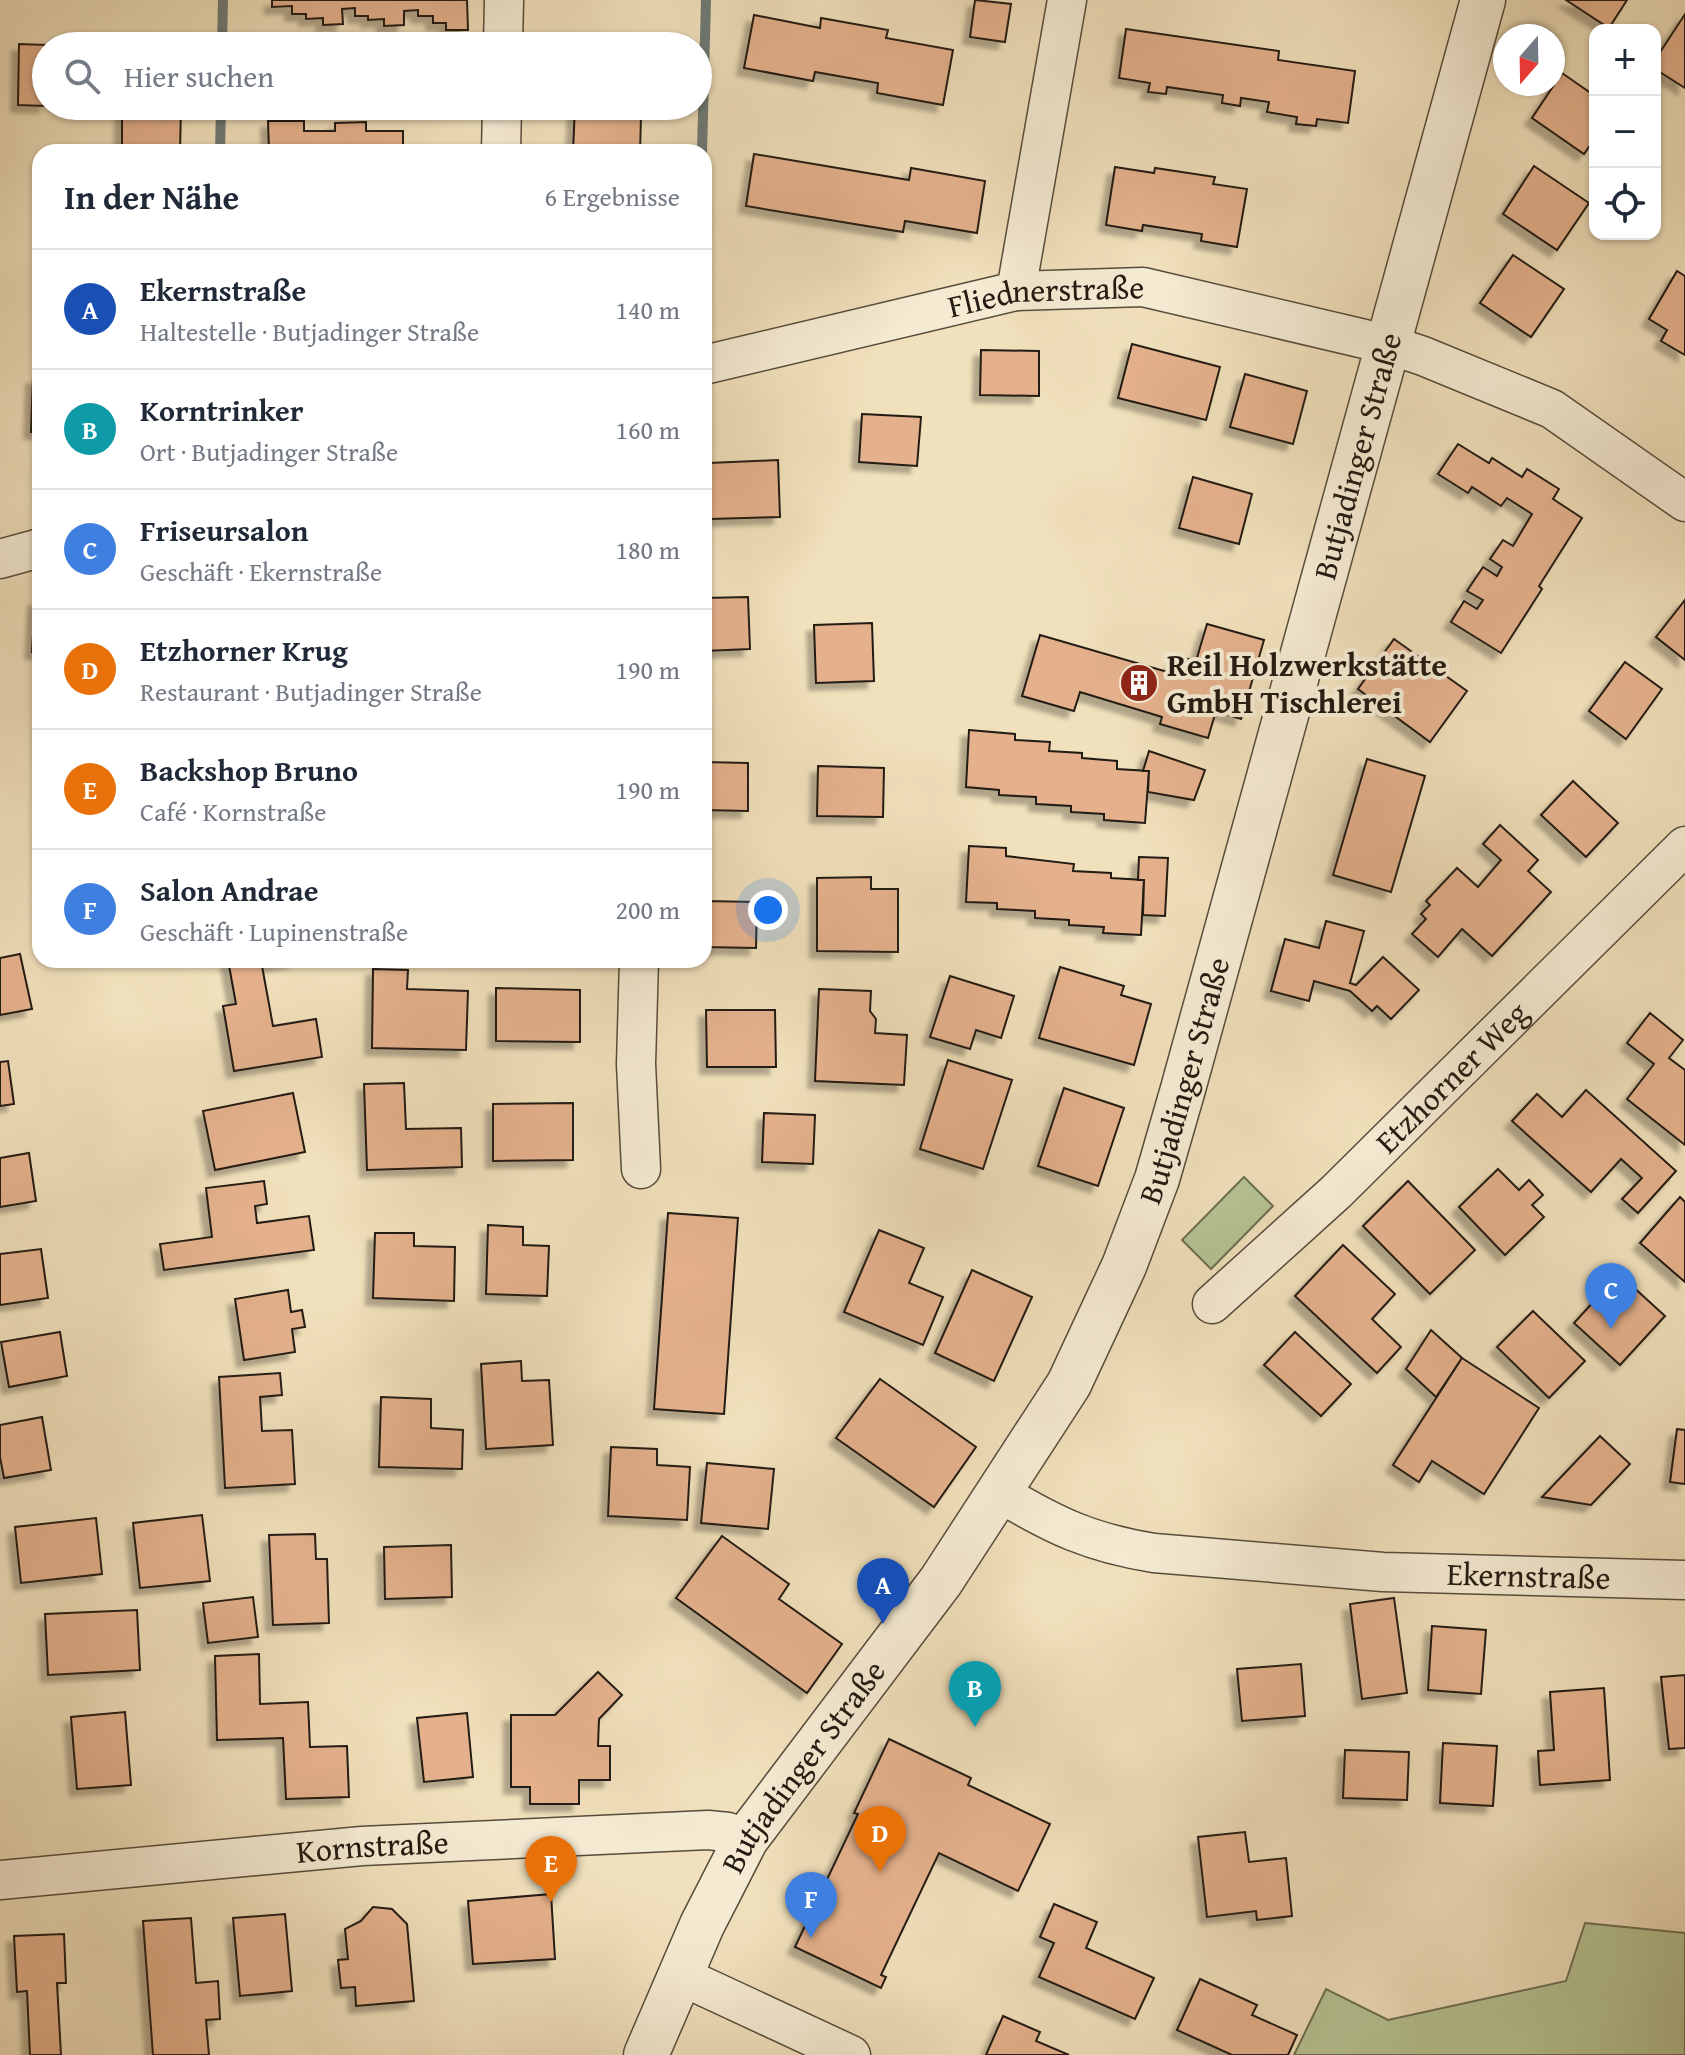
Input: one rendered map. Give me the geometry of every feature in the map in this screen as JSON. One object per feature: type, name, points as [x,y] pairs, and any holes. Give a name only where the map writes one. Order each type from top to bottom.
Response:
[{"type":"street","points":[[503,32],[504,0]]},
{"type":"street","points":[[1016,291],[1067,0]]},
{"type":"street","name":"Butjadinger Straße","points":[[646,2055],[723,1881],[746,1839],[941,1581],[1000,1493],[1069,1384],[1124,1266],[1157,1179],[1483,0]]},
{"type":"street","points":[[501,144],[502,120]]},
{"type":"street","name":"Fliednerstraße","points":[[712,363],[1016,291],[1143,287],[1390,345],[1423,356],[1552,409],[1685,502]]},
{"type":"street","points":[[0,559],[32,550]]},
{"type":"street","name":"Etzhorner Weg","points":[[1212,1304],[1336,1192],[1685,846]]},
{"type":"street","points":[[639,968],[636,1064],[641,1169]]},
{"type":"street","name":"Ekernstraße","points":[[1000,1493],[1081,1537],[1154,1553],[1383,1572],[1685,1580]]},
{"type":"street","name":"Kornstraße","points":[[0,1880],[362,1846],[708,1830],[728,1832],[746,1839]]},
{"type":"street","points":[[681,1976],[851,2055]]},
{"type":"green space","points":[[1244,1177],[1273,1206],[1211,1269],[1182,1240]]},
{"type":"green space","points":[[1585,1923],[1685,1933],[1685,2055],[1294,2055],[1326,1989],[1388,2020],[1566,1981]]},
{"type":"building","points":[[272,0],[467,0],[468,30],[446,30],[446,23],[433,23],[433,16],[418,16],[418,10],[404,11],[404,25],[384,26],[384,19],[368,20],[368,16],[355,16],[355,8],[342,9],[343,24],[323,25],[323,18],[306,19],[306,14],[292,14],[292,6],[272,7]]},
{"type":"building","points":[[975,0],[1011,4],[1005,42],[970,37]]},
{"type":"building","points":[[1566,0],[1627,0],[1612,24],[1603,24]]},
{"type":"building","points":[[1685,14],[1685,88],[1661,73],[1661,51]]},
{"type":"building","points":[[754,15],[820,28],[821,18],[888,30],[886,38],[953,50],[943,105],[877,93],[878,83],[815,72],[813,81],[744,68]]},
{"type":"building","points":[[1126,29],[1279,51],[1278,60],[1355,71],[1348,123],[1317,119],[1316,126],[1296,124],[1297,117],[1267,112],[1269,102],[1241,98],[1240,106],[1222,103],[1223,95],[1167,87],[1166,94],[1148,92],[1150,83],[1119,78]]},
{"type":"building","points":[[19,44],[32,44],[32,106],[18,105]]},
{"type":"building","points":[[1565,75],[1589,92],[1589,147],[1584,154],[1532,118],[1547,96],[1565,96]]},
{"type":"building","points":[[122,120],[181,120],[180,144],[122,144]]},
{"type":"building","points":[[574,120],[641,120],[640,144],[573,144]]},
{"type":"building","points":[[268,121],[304,121],[304,131],[335,131],[335,123],[366,122],[366,131],[403,131],[403,144],[269,144]]},
{"type":"building","points":[[754,154],[909,180],[911,168],[985,181],[977,233],[905,221],[903,232],[746,206]]},
{"type":"building","points":[[1534,166],[1589,203],[1557,250],[1503,214]]},
{"type":"building","points":[[1115,167],[1154,173],[1155,168],[1215,177],[1213,184],[1247,189],[1237,247],[1201,241],[1202,234],[1143,225],[1142,231],[1106,225]]},
{"type":"building","points":[[1513,255],[1564,289],[1531,337],[1480,303]]},
{"type":"building","points":[[1677,271],[1685,276],[1685,355],[1661,341],[1667,330],[1649,319]]},
{"type":"building","points":[[1132,344],[1220,367],[1206,420],[1118,398]]},
{"type":"building","points":[[981,350],[1039,351],[1039,396],[980,395]]},
{"type":"building","points":[[1245,374],[1307,391],[1293,444],[1230,427]]},
{"type":"building","points":[[862,414],[921,417],[917,466],[859,462]]},
{"type":"building","points":[[1458,444],[1489,463],[1492,458],[1522,477],[1527,469],[1559,489],[1553,499],[1582,518],[1501,653],[1451,622],[1464,601],[1477,609],[1483,600],[1467,591],[1483,567],[1497,576],[1502,567],[1490,559],[1503,540],[1513,546],[1532,514],[1507,498],[1501,506],[1472,487],[1468,493],[1438,474]]},
{"type":"building","points":[[778,460],[780,517],[712,519],[712,463]]},
{"type":"building","points":[[1193,477],[1252,494],[1239,544],[1179,528]]},
{"type":"building","points":[[748,597],[750,649],[712,651],[712,598]]},
{"type":"building","points":[[1685,600],[1685,660],[1656,637]]},
{"type":"building","points":[[872,623],[874,681],[816,683],[814,625]]},
{"type":"building","name":"Reil Holzwerkstätte GmbH Tischlerei","points":[[1207,624],[1264,640],[1241,719],[1216,711],[1208,738],[1160,724],[1162,717],[1080,692],[1074,711],[1022,696],[1040,635],[1171,673],[1176,656],[1196,661]]},
{"type":"building","points":[[1394,639],[1467,691],[1430,742],[1358,689]]},
{"type":"building","points":[[1625,662],[1662,689],[1626,739],[1589,711]]},
{"type":"building","points":[[969,730],[1015,734],[1015,740],[1050,742],[1049,751],[1082,753],[1082,758],[1117,761],[1117,769],[1149,771],[1145,823],[1104,820],[1104,814],[1071,812],[1071,806],[1036,804],[1036,797],[999,795],[999,790],[966,787]]},
{"type":"building","points":[[1149,751],[1205,770],[1194,800],[1148,792],[1149,771],[1143,771]]},
{"type":"building","points":[[1367,759],[1425,776],[1391,892],[1333,875]]},
{"type":"building","points":[[712,762],[748,763],[748,811],[712,810]]},
{"type":"building","points":[[818,766],[884,768],[883,817],[817,816]]},
{"type":"building","points":[[1573,781],[1618,823],[1586,857],[1541,815]]},
{"type":"building","points":[[1500,825],[1538,860],[1528,871],[1551,892],[1492,956],[1462,929],[1438,957],[1412,934],[1426,919],[1421,914],[1430,905],[1426,901],[1457,868],[1478,887],[1501,860],[1483,844]]},
{"type":"building","points":[[969,846],[1006,848],[1006,856],[1074,864],[1073,871],[1111,873],[1111,878],[1144,880],[1141,935],[1103,933],[1104,927],[1069,925],[1069,920],[1035,918],[1035,911],[997,909],[997,903],[966,902]]},
{"type":"building","points":[[1139,857],[1168,858],[1165,916],[1143,915],[1144,880],[1138,880]]},
{"type":"building","points":[[871,877],[871,889],[898,889],[898,952],[817,951],[817,878]]},
{"type":"building","points":[[712,901],[757,902],[756,948],[712,947]]},
{"type":"building","points":[[1326,921],[1364,931],[1350,983],[1356,985],[1383,957],[1419,990],[1391,1019],[1377,1006],[1372,1011],[1350,991],[1314,981],[1309,1001],[1271,991],[1285,939],[1319,948]]},
{"type":"building","points":[[20,954],[32,1009],[0,1015],[0,958]]},
{"type":"building","points":[[1060,967],[1124,986],[1121,995],[1151,1004],[1134,1065],[1039,1038]]},
{"type":"building","points":[[229,968],[262,968],[273,1026],[316,1019],[322,1057],[234,1071],[223,1006],[236,1004]]},
{"type":"building","points":[[373,969],[408,970],[407,989],[468,991],[466,1050],[372,1048]]},
{"type":"building","points":[[950,976],[1014,996],[1001,1038],[976,1030],[970,1049],[930,1037]]},
{"type":"building","points":[[496,988],[580,990],[580,1042],[496,1041]]},
{"type":"building","points":[[819,989],[871,991],[870,1011],[876,1019],[875,1033],[907,1035],[904,1085],[815,1081]]},
{"type":"building","points":[[706,1010],[775,1010],[776,1067],[707,1067]]},
{"type":"building","points":[[1650,1013],[1683,1040],[1669,1058],[1685,1070],[1685,1145],[1627,1099],[1654,1064],[1627,1043]]},
{"type":"building","points":[[948,1060],[1012,1080],[983,1169],[920,1149]]},
{"type":"building","points":[[8,1061],[14,1104],[0,1106],[0,1062]]},
{"type":"building","points":[[404,1083],[406,1129],[461,1128],[462,1167],[367,1170],[364,1084]]},
{"type":"building","points":[[1064,1088],[1124,1108],[1098,1186],[1038,1166]]},
{"type":"building","points":[[1586,1090],[1676,1171],[1638,1213],[1622,1199],[1642,1178],[1621,1159],[1591,1192],[1512,1121],[1537,1094],[1562,1117]]},
{"type":"building","points":[[293,1093],[305,1152],[215,1170],[203,1111]]},
{"type":"building","points":[[573,1103],[573,1160],[493,1161],[493,1104]]},
{"type":"building","points":[[764,1113],[815,1115],[813,1164],[762,1162]]},
{"type":"building","points":[[29,1153],[36,1201],[0,1207],[0,1158]]},
{"type":"building","points":[[1498,1169],[1519,1190],[1529,1180],[1543,1195],[1532,1205],[1544,1217],[1505,1255],[1459,1207]]},
{"type":"building","points":[[264,1181],[267,1204],[255,1206],[257,1223],[309,1216],[314,1250],[164,1270],[160,1244],[212,1237],[206,1188]]},
{"type":"building","points":[[1408,1181],[1475,1250],[1430,1294],[1363,1226]]},
{"type":"building","points":[[1680,1197],[1685,1202],[1685,1282],[1640,1243]]},
{"type":"building","points":[[668,1213],[738,1218],[724,1414],[654,1409]]},
{"type":"building","points":[[488,1225],[523,1227],[523,1245],[549,1246],[547,1296],[486,1294]]},
{"type":"building","points":[[879,1230],[924,1248],[909,1283],[943,1297],[923,1345],[844,1312]]},
{"type":"building","points":[[375,1233],[414,1233],[414,1246],[455,1247],[454,1301],[373,1298]]},
{"type":"building","points":[[1343,1245],[1395,1294],[1372,1319],[1401,1347],[1377,1373],[1295,1296]]},
{"type":"building","points":[[41,1249],[48,1298],[0,1305],[0,1254]]},
{"type":"building","points":[[972,1270],[1032,1297],[994,1381],[935,1353]]},
{"type":"building","points":[[1619,1274],[1665,1316],[1620,1365],[1574,1323]]},
{"type":"building","points":[[288,1290],[291,1312],[302,1310],[305,1327],[292,1329],[295,1352],[244,1360],[235,1299]]},
{"type":"building","points":[[1533,1311],[1585,1361],[1549,1398],[1497,1347]]},
{"type":"building","points":[[1431,1330],[1462,1358],[1436,1397],[1406,1369]]},
{"type":"building","points":[[60,1332],[67,1376],[9,1387],[1,1342]]},
{"type":"building","points":[[1295,1332],[1351,1384],[1321,1416],[1264,1365]]},
{"type":"building","points":[[1462,1358],[1539,1408],[1484,1494],[1432,1461],[1419,1482],[1393,1465]]},
{"type":"building","points":[[521,1361],[522,1381],[549,1380],[553,1445],[486,1449],[481,1364]]},
{"type":"building","points":[[280,1373],[282,1395],[260,1397],[262,1431],[292,1430],[295,1484],[225,1488],[219,1377]]},
{"type":"building","points":[[880,1379],[976,1447],[934,1507],[836,1438]]},
{"type":"building","points":[[381,1397],[431,1399],[431,1428],[463,1430],[462,1469],[379,1467]]},
{"type":"building","points":[[42,1417],[51,1470],[4,1478],[0,1457],[0,1425]]},
{"type":"building","points":[[1677,1429],[1685,1430],[1685,1484],[1670,1482]]},
{"type":"building","points":[[1600,1436],[1630,1464],[1591,1505],[1542,1497]]},
{"type":"building","points":[[611,1447],[657,1449],[657,1465],[690,1467],[687,1520],[608,1516]]},
{"type":"building","points":[[707,1463],[774,1469],[768,1529],[701,1523]]},
{"type":"building","points":[[202,1515],[210,1581],[140,1588],[133,1523]]},
{"type":"building","points":[[96,1518],[102,1574],[21,1583],[15,1527]]},
{"type":"building","points":[[315,1534],[316,1559],[327,1559],[329,1623],[273,1625],[269,1535]]},
{"type":"building","points":[[722,1536],[789,1584],[779,1599],[842,1644],[807,1693],[676,1598]]},
{"type":"building","points":[[451,1545],[452,1597],[385,1599],[384,1547]]},
{"type":"building","points":[[253,1597],[258,1637],[208,1643],[203,1603]]},
{"type":"building","points":[[1394,1598],[1407,1693],[1362,1699],[1350,1604]]},
{"type":"building","points":[[137,1610],[140,1670],[48,1675],[45,1614]]},
{"type":"building","points":[[1432,1626],[1486,1630],[1481,1694],[1428,1690]]},
{"type":"building","points":[[259,1654],[260,1704],[308,1702],[310,1747],[347,1746],[349,1797],[286,1799],[283,1738],[217,1740],[215,1656]]},
{"type":"building","points":[[1301,1664],[1305,1716],[1242,1721],[1237,1669]]},
{"type":"building","points":[[598,1672],[622,1695],[599,1719],[598,1746],[610,1746],[610,1780],[579,1780],[579,1804],[530,1804],[530,1787],[511,1787],[511,1715],[555,1715]]},
{"type":"building","points":[[1685,1675],[1685,1748],[1669,1749],[1661,1677]]},
{"type":"building","points":[[1604,1688],[1610,1780],[1540,1785],[1538,1751],[1554,1750],[1550,1692]]},
{"type":"building","points":[[125,1712],[131,1785],[77,1789],[71,1717]]},
{"type":"building","points":[[467,1713],[473,1777],[424,1782],[417,1718]]},
{"type":"building","points":[[889,1739],[971,1778],[968,1785],[1050,1824],[1018,1891],[939,1853],[881,1975],[886,1977],[881,1988],[795,1947],[858,1814],[854,1813]]},
{"type":"building","points":[[1443,1743],[1497,1746],[1493,1806],[1440,1803]]},
{"type":"building","points":[[1345,1750],[1409,1752],[1407,1800],[1343,1798]]},
{"type":"building","points":[[1245,1832],[1249,1862],[1286,1858],[1292,1916],[1257,1920],[1256,1911],[1207,1917],[1198,1837]]},
{"type":"building","points":[[551,1894],[555,1959],[473,1964],[468,1901]]},
{"type":"building","points":[[1054,1904],[1097,1922],[1086,1948],[1154,1978],[1135,2019],[1039,1977],[1054,1943],[1040,1937]]},
{"type":"building","points":[[373,1907],[392,1909],[407,1924],[414,2001],[356,2006],[355,1987],[341,1988],[338,1960],[348,1959],[345,1929],[361,1921]]},
{"type":"building","points":[[285,1914],[292,1991],[240,1996],[233,1918]]},
{"type":"building","points":[[191,1918],[196,1983],[218,1981],[220,2019],[206,2020],[209,2055],[153,2055],[143,1921]]},
{"type":"building","points":[[64,1934],[66,1983],[57,1983],[61,2055],[30,2055],[27,1991],[17,1992],[14,1936]]},
{"type":"building","points":[[1200,1979],[1257,2005],[1252,2015],[1297,2035],[1288,2055],[1232,2055],[1177,2030]]},
{"type":"building","points":[[1003,2016],[1040,2032],[1036,2041],[1069,2055],[986,2055]]},
{"type":"waterway","points":[[222,32],[223,0]]},
{"type":"waterway","points":[[705,32],[706,0]]},
{"type":"waterway","points":[[220,144],[221,120]]},
{"type":"waterway","points":[[702,144],[703,120]]},
{"type":"place","name":"Reil Holzwerkstätte GmbH Tischlerei","points":[[1139,683]]},
{"type":"place","name":"Friseursalon","points":[[1611,1329]]},
{"type":"place","name":"Ekernstraße","points":[[883,1624]]},
{"type":"place","name":"Korntrinker","points":[[975,1727]]},
{"type":"place","name":"Etzhorner Krug","points":[[880,1872]]},
{"type":"place","name":"Backshop Bruno","points":[[551,1902]]},
{"type":"place","name":"Salon Andrae","points":[[811,1938]]}]
